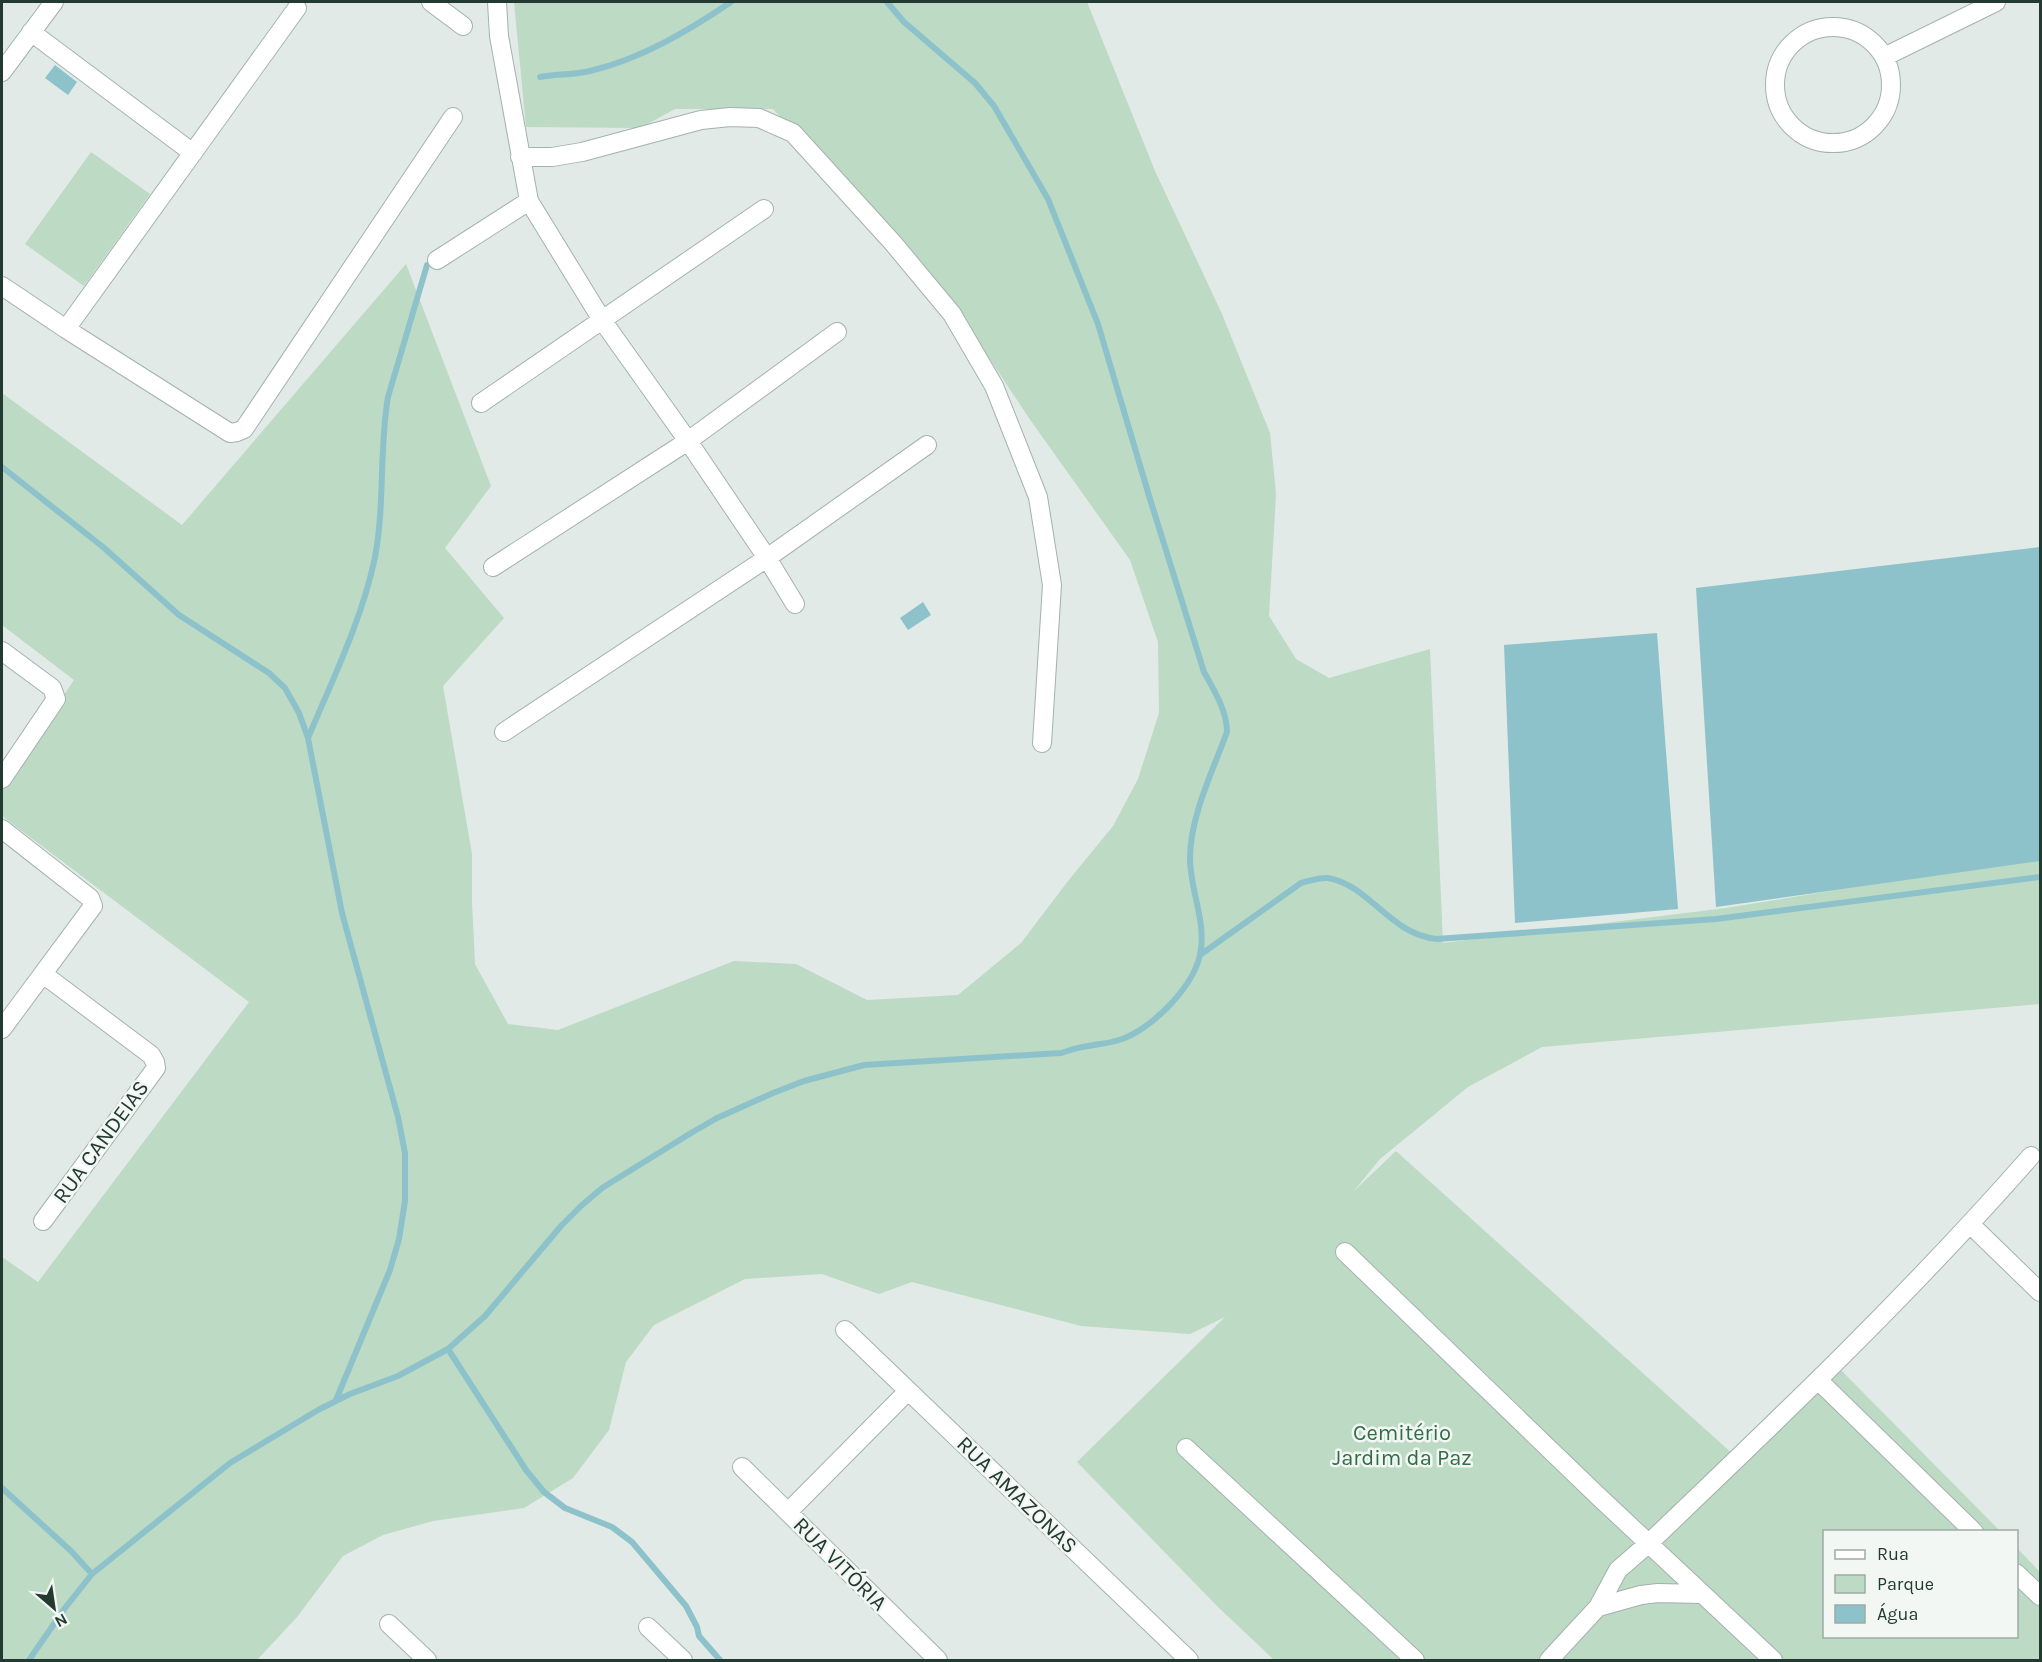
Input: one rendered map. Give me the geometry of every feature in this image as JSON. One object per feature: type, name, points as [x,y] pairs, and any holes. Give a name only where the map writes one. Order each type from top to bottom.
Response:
[{"type":"street","points":[[2,72],[54,2]]},
{"type":"street","points":[[430,2],[463,26]]},
{"type":"street","points":[[497,2],[499,36],[529,201],[602,320],[688,441],[767,558],[795,604]]},
{"type":"street","points":[[1884,57],[1996,2]]},
{"type":"street","points":[[66,329],[297,8]]},
{"type":"street","points":[[1826,27],[1844,27],[1867,38],[1884,57],[1890,74],[1890,91],[1886,108],[1863,134],[1847,141],[1813,140],[1798,131],[1785,119],[1777,104],[1774,87],[1776,70],[1784,54],[1795,40],[1810,31],[1826,27]]},
{"type":"street","points":[[31,32],[193,153]]},
{"type":"street","points":[[2,286],[230,433],[237,432],[244,429],[453,117]]},
{"type":"street","points":[[520,157],[552,157],[582,152],[702,120],[730,117],[759,118],[793,133],[893,243],[951,314],[994,386],[1038,497],[1052,585],[1042,743]]},
{"type":"street","points":[[437,260],[529,201]]},
{"type":"street","points":[[481,403],[764,209]]},
{"type":"street","points":[[493,567],[688,441],[837,332]]},
{"type":"street","points":[[504,732],[767,558],[927,445]]},
{"type":"street","points":[[2,651],[52,688],[56,699],[2,779]]},
{"type":"street","points":[[2,829],[93,902],[93,906],[2,1029]]},
{"type":"street","name":"RUA CANDEIAS","points":[[43,974],[151,1055],[156,1068],[43,1221]]},
{"type":"street","points":[[1549,1660],[1598,1607],[1618,1570],[1819,1381],[1971,1225],[2031,1156]]},
{"type":"street","points":[[1971,1225],[2040,1292]]},
{"type":"street","points":[[1345,1252],[1773,1660]]},
{"type":"street","name":"RUA AMAZONAS","points":[[845,1330],[1189,1660]]},
{"type":"street","points":[[1819,1381],[1972,1530]]},
{"type":"street","points":[[788,1512],[908,1391]]},
{"type":"street","points":[[1186,1448],[1415,1660]]},
{"type":"street","name":"RUA VITÓRIA","points":[[742,1467],[938,1660]]},
{"type":"street","points":[[2018,1575],[2040,1596]]},
{"type":"street","points":[[1598,1607],[1641,1595],[1702,1594]]},
{"type":"street","points":[[389,1624],[427,1660]]},
{"type":"street","points":[[648,1627],[683,1660]]},
{"type":"green space","name":"Cemitério Jardim da Paz","points":[[514,2],[1087,2],[1155,171],[1222,314],[1270,433],[1276,494],[1269,616],[1296,659],[1329,678],[1430,649],[1443,943],[1726,908],[2040,857],[2040,1004],[1542,1047],[1468,1087],[1380,1159],[1353,1192],[1396,1151],[1735,1456],[1831,1360],[1999,1530],[1823,1530],[1823,1638],[2018,1638],[2018,1549],[2040,1572],[2040,1660],[1274,1660],[1217,1606],[1077,1462],[1225,1317],[1190,1334],[1081,1326],[912,1282],[879,1294],[822,1274],[745,1279],[654,1325],[626,1362],[609,1430],[573,1478],[524,1508],[433,1521],[383,1535],[343,1556],[297,1617],[257,1660],[2,1660],[2,1257],[38,1282],[249,1002],[2,816],[2,788],[74,680],[2,625],[2,393],[182,525],[406,264],[491,486],[445,548],[504,618],[443,686],[472,854],[475,964],[508,1024],[558,1030],[734,961],[796,964],[867,1000],[958,995],[1021,943],[1113,826],[1138,779],[1159,713],[1158,642],[1130,560],[1031,421],[952,302],[773,109],[675,109],[640,128],[526,127]]},
{"type":"green space","points":[[91,152],[150,194],[84,286],[25,244]]},
{"type":"water","points":[[55,65],[77,82],[68,95],[45,78]]},
{"type":"water","points":[[2040,547],[2040,861],[1716,907],[1696,588]]},
{"type":"water","points":[[923,602],[931,615],[908,630],[900,618]]},
{"type":"water","points":[[1657,633],[1678,909],[1515,923],[1504,645]]},
{"type":"waterway","points":[[540,77],[584,72],[609,66],[646,52],[731,2]]},
{"type":"waterway","points":[[29,1660],[92,1574],[230,1463],[318,1410],[350,1394],[398,1376],[448,1349],[485,1316],[561,1226],[581,1206],[602,1188],[691,1133],[717,1118],[773,1093],[804,1081],[864,1065],[1061,1053],[1119,1040],[1132,1035],[1158,1016],[1171,1004],[1191,977],[1198,963],[1202,937],[1192,881],[1191,842],[1203,794],[1227,732],[1225,716],[1204,672],[1098,324],[1048,199],[994,106],[975,83],[904,22],[887,2]]},
{"type":"waterway","points":[[308,738],[346,649],[370,580],[378,537],[388,397],[427,265]]},
{"type":"waterway","points":[[2,467],[103,547],[179,615],[269,673],[285,688],[299,713],[308,738],[342,913],[398,1117],[405,1153],[405,1201],[399,1239],[390,1270],[336,1400]]},
{"type":"waterway","points":[[1200,955],[1301,883],[1321,878],[1343,883],[1369,899],[1406,928],[1420,935],[1437,939],[1716,919],[2040,877]]},
{"type":"waterway","points":[[448,1349],[526,1470],[544,1492],[565,1508],[612,1527],[632,1542],[686,1606],[699,1636],[720,1660]]},
{"type":"waterway","points":[[2,1488],[71,1551],[92,1574]]}]
